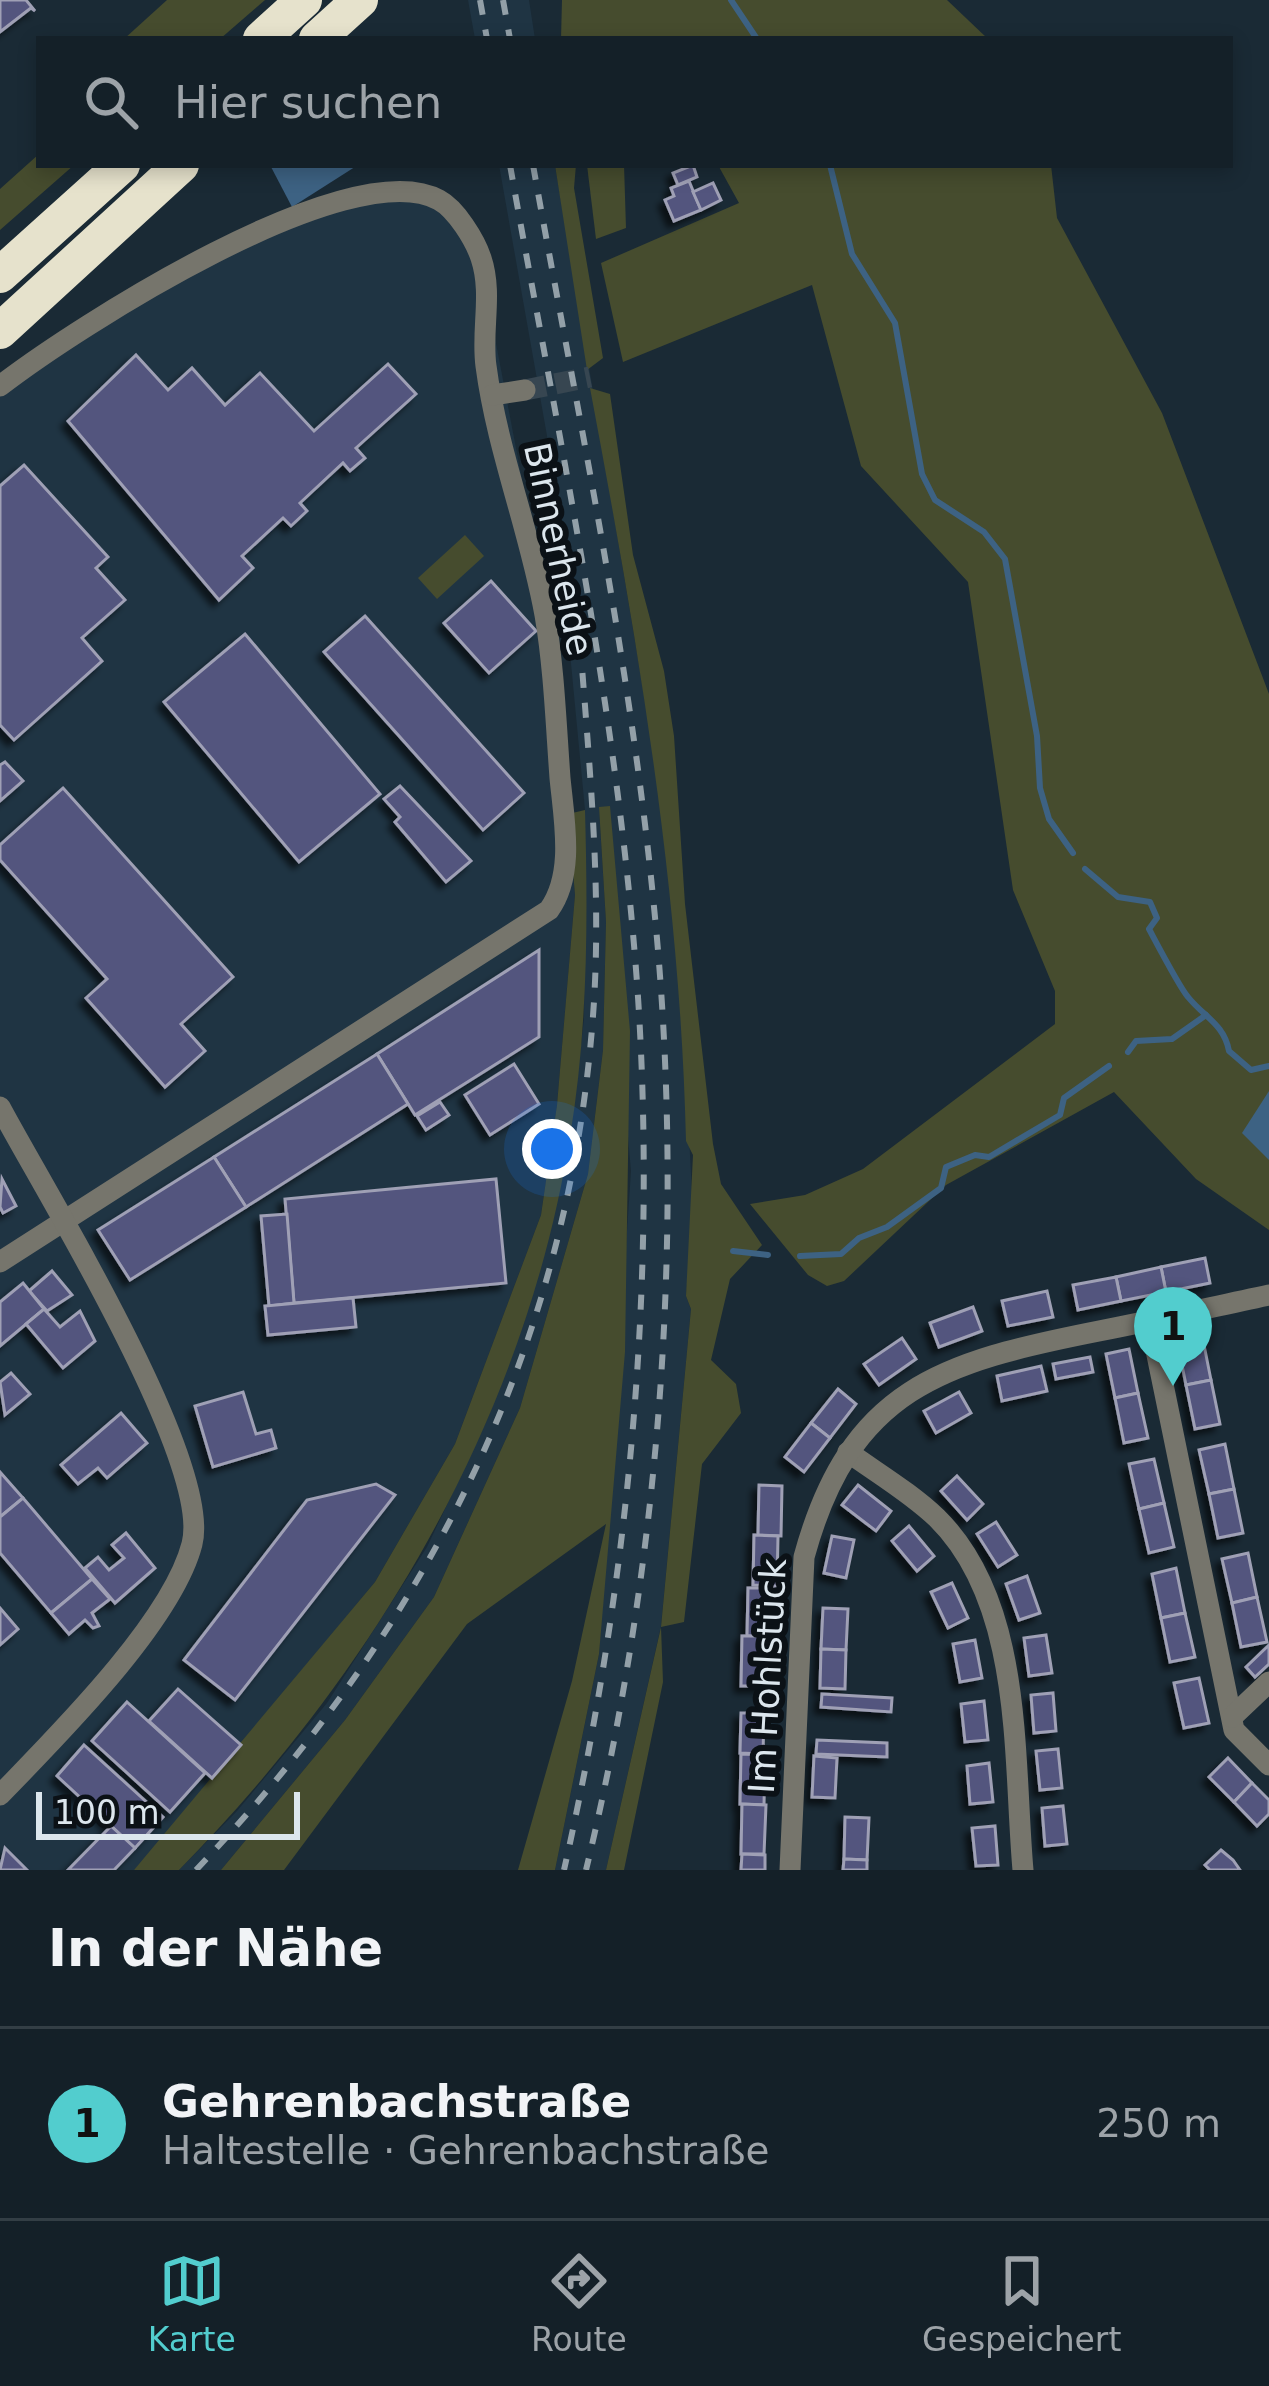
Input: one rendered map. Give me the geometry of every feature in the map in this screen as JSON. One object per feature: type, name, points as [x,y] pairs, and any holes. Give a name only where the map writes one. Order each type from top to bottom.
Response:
[{"type":"highway","points":[[264,36],[304,0]]},
{"type":"highway","points":[[0,274],[119,168]]},
{"type":"highway","points":[[0,331],[178,168]]},
{"type":"street","name":"Binnerheide","points":[[0,386],[50,348],[227,245],[343,199],[400,187],[442,201],[474,241],[488,297],[485,362],[545,614],[565,827],[559,897],[535,920],[0,1262]]},
{"type":"street","points":[[492,395],[525,390]]},
{"type":"street","points":[[0,1107],[52,1227],[184,1468],[194,1506],[194,1539],[181,1576],[159,1611],[58,1735],[0,1796]]},
{"type":"street","name":"Im Hohlstück","points":[[790,1870],[804,1557],[817,1509],[848,1452],[891,1406],[954,1365],[1009,1348],[1269,1295]]},
{"type":"street","points":[[1150,1321],[1234,1730],[1269,1765]]},
{"type":"street","points":[[848,1452],[938,1520],[980,1581],[999,1636],[1023,1870]]},
{"type":"street","points":[[1232,1717],[1269,1682]]},
{"type":"shaded area","points":[[468,0],[529,0],[535,36],[474,36]]},
{"type":"shaded area","points":[[500,168],[556,168],[666,825],[682,999],[693,1213],[686,1296],[691,1309],[661,1626],[606,1870],[555,1870],[599,1654],[631,1171],[599,808],[606,922],[603,1050],[588,1174],[520,1408],[434,1597],[345,1720],[221,1870],[179,1870],[237,1811],[327,1703],[427,1547],[486,1422],[525,1320],[570,1139],[584,1019],[585,810],[552,464]]},
{"type":"shaded area","points":[[424,184],[479,254],[551,632],[575,895],[557,1105],[541,1215],[455,1444],[375,1582],[134,1870],[0,1870],[0,395],[247,234]]},
{"type":"green space","points":[[167,0],[265,0],[223,36],[127,36]]},
{"type":"green space","points":[[562,0],[947,0],[985,36],[561,36]]},
{"type":"green space","points":[[36,157],[36,168],[71,168],[0,230],[0,189]]},
{"type":"green space","points":[[555,168],[576,168],[574,188],[603,358],[587,370]]},
{"type":"green space","points":[[587,168],[624,168],[626,228],[596,239]]},
{"type":"green space","points":[[720,168],[1051,168],[1057,218],[1162,413],[1269,694],[1269,1230],[1196,1179],[1114,1092],[946,1185],[844,1281],[827,1286],[808,1275],[750,1204],[805,1195],[863,1169],[1055,1024],[1055,991],[1013,890],[968,582],[861,466],[812,285],[623,362],[601,263],[739,203]]},
{"type":"green space","points":[[590,388],[610,394],[633,555],[664,671],[674,736],[685,904],[721,1184],[762,1245],[730,1279],[711,1360],[736,1384],[741,1413],[702,1464],[684,1622],[661,1627],[691,1309],[686,1296],[693,1155],[686,1141],[675,950],[653,762]]},
{"type":"green space","points":[[465,535],[484,556],[437,599],[418,578]]},
{"type":"green space","points":[[610,806],[630,1031],[625,1352],[599,1654],[555,1870],[518,1870],[572,1681],[606,1524],[467,1624],[284,1870],[221,1870],[345,1720],[434,1597],[520,1408],[588,1174],[603,1050],[606,922],[599,807]]},
{"type":"green space","points":[[585,810],[585,974],[570,1137],[548,1241],[518,1342],[478,1440],[432,1534],[317,1711],[251,1793],[179,1870],[134,1870],[375,1582],[455,1444],[541,1215],[557,1105],[575,895],[568,814]]},
{"type":"green space","points":[[661,1627],[663,1682],[624,1870],[606,1870]]},
{"type":"water","points":[[272,168],[353,168],[292,207]]},
{"type":"water","points":[[1269,1091],[1269,1160],[1242,1133]]},
{"type":"building","points":[[0,0],[26,0],[35,11],[31,8],[0,32]]},
{"type":"building","points":[[694,168],[697,177],[678,185],[673,173]]},
{"type":"building","points":[[689,181],[701,210],[674,221],[665,200],[674,196],[671,188]]},
{"type":"building","points":[[713,183],[721,200],[701,210],[693,192]]},
{"type":"building","points":[[136,355],[168,390],[192,368],[225,405],[260,373],[314,431],[388,364],[416,394],[356,448],[365,458],[350,471],[343,463],[300,503],[307,511],[291,526],[283,518],[242,556],[253,568],[219,600],[68,421]]},
{"type":"building","points":[[24,465],[108,557],[96,568],[125,600],[82,638],[102,661],[14,740],[0,725],[0,486]]},
{"type":"building","points":[[491,581],[536,631],[489,673],[444,623]]},
{"type":"building","points":[[365,616],[524,793],[483,830],[324,652]]},
{"type":"building","points":[[245,634],[380,794],[299,862],[164,702]]},
{"type":"building","points":[[5,762],[23,781],[0,801],[0,765]]},
{"type":"building","points":[[400,786],[471,861],[446,882],[395,822],[400,817],[384,799]]},
{"type":"building","points":[[63,788],[233,977],[181,1024],[205,1051],[165,1087],[86,998],[107,979],[0,860],[0,845]]},
{"type":"building","points":[[539,950],[539,1037],[415,1115],[377,1054]]},
{"type":"building","points":[[377,1054],[408,1104],[246,1207],[214,1157]]},
{"type":"building","points":[[514,1064],[539,1104],[490,1135],[465,1095]]},
{"type":"building","points":[[440,1102],[449,1115],[426,1130],[417,1116]]},
{"type":"building","points":[[214,1157],[246,1207],[130,1280],[98,1230]]},
{"type":"building","points":[[2,1179],[16,1206],[3,1213],[0,1207]]},
{"type":"building","points":[[496,1179],[506,1283],[294,1303],[285,1199]]},
{"type":"building","points":[[287,1214],[294,1303],[269,1306],[261,1216]]},
{"type":"building","points":[[1205,1258],[1210,1283],[1166,1292],[1161,1267]]},
{"type":"building","points":[[1161,1267],[1166,1292],[1121,1301],[1116,1277]]},
{"type":"building","points":[[52,1271],[72,1295],[47,1311],[29,1291]]},
{"type":"building","points":[[1116,1277],[1121,1301],[1078,1310],[1073,1285]]},
{"type":"building","points":[[23,1283],[44,1309],[0,1346],[0,1302]]},
{"type":"building","points":[[1047,1291],[1053,1317],[1008,1326],[1002,1301]]},
{"type":"building","points":[[353,1298],[356,1327],[268,1335],[265,1306]]},
{"type":"building","points":[[973,1307],[982,1331],[939,1347],[930,1323]]},
{"type":"building","points":[[44,1309],[60,1327],[80,1311],[95,1341],[63,1368],[26,1324]]},
{"type":"building","points":[[1202,1335],[1211,1380],[1186,1385],[1177,1340]]},
{"type":"building","points":[[902,1338],[916,1359],[879,1385],[864,1364]]},
{"type":"building","points":[[1129,1349],[1138,1393],[1115,1398],[1106,1354]]},
{"type":"building","points":[[1090,1357],[1093,1372],[1056,1379],[1053,1364]]},
{"type":"building","points":[[1041,1366],[1047,1391],[1002,1401],[997,1376]]},
{"type":"building","points":[[11,1373],[30,1394],[5,1415],[0,1382]]},
{"type":"building","points":[[1211,1380],[1220,1424],[1195,1429],[1186,1385]]},
{"type":"building","points":[[838,1389],[856,1404],[830,1438],[811,1423]]},
{"type":"building","points":[[243,1392],[256,1434],[271,1430],[276,1448],[213,1467],[195,1406]]},
{"type":"building","points":[[959,1392],[971,1413],[936,1433],[924,1411]]},
{"type":"building","points":[[1138,1393],[1148,1438],[1124,1443],[1115,1398]]},
{"type":"building","points":[[121,1413],[147,1443],[107,1478],[98,1468],[78,1484],[61,1465]]},
{"type":"building","points":[[811,1423],[830,1438],[804,1472],[785,1457]]},
{"type":"building","points":[[1225,1444],[1234,1489],[1209,1494],[1199,1450]]},
{"type":"building","points":[[1154,1459],[1164,1503],[1139,1509],[1129,1464]]},
{"type":"building","points":[[0,1472],[23,1498],[0,1517]]},
{"type":"building","points":[[957,1476],[983,1504],[967,1520],[941,1491]]},
{"type":"building","points":[[376,1484],[395,1495],[235,1700],[184,1660],[307,1500]]},
{"type":"building","points":[[759,1485],[782,1486],[781,1536],[758,1535]]},
{"type":"building","points":[[858,1485],[891,1511],[876,1531],[842,1505]]},
{"type":"building","points":[[1234,1489],[1243,1533],[1218,1538],[1209,1494]]},
{"type":"building","points":[[23,1498],[92,1579],[51,1613],[0,1553],[0,1517]]},
{"type":"building","points":[[1164,1503],[1174,1547],[1149,1553],[1139,1509]]},
{"type":"building","points":[[996,1522],[1017,1555],[998,1567],[977,1534]]},
{"type":"building","points":[[909,1526],[934,1556],[917,1571],[892,1541]]},
{"type":"building","points":[[126,1533],[155,1568],[115,1603],[85,1568],[98,1557],[109,1570],[124,1558],[112,1545]]},
{"type":"building","points":[[754,1535],[778,1536],[777,1586],[753,1585]]},
{"type":"building","points":[[832,1536],[854,1540],[846,1578],[824,1573]]},
{"type":"building","points":[[1248,1553],[1257,1597],[1232,1603],[1222,1559]]},
{"type":"building","points":[[1176,1568],[1185,1613],[1161,1618],[1152,1574]]},
{"type":"building","points":[[1027,1576],[1040,1613],[1019,1620],[1006,1584]]},
{"type":"building","points":[[92,1579],[110,1599],[92,1613],[99,1626],[93,1628],[85,1620],[69,1634],[51,1613]]},
{"type":"building","points":[[952,1583],[968,1618],[948,1628],[931,1592]]},
{"type":"building","points":[[748,1588],[773,1588],[772,1636],[747,1636]]},
{"type":"building","points":[[1257,1597],[1267,1642],[1241,1647],[1232,1603]]},
{"type":"building","points":[[0,1608],[18,1629],[0,1645]]},
{"type":"building","points":[[823,1608],[848,1609],[846,1650],[821,1649]]},
{"type":"building","points":[[1185,1613],[1195,1657],[1170,1662],[1161,1618]]},
{"type":"building","points":[[1046,1635],[1052,1673],[1029,1676],[1024,1638]]},
{"type":"building","points":[[742,1636],[767,1636],[766,1686],[741,1686]]},
{"type":"building","points":[[975,1640],[982,1678],[960,1682],[953,1644]]},
{"type":"building","points":[[1269,1645],[1269,1664],[1255,1677],[1246,1667]]},
{"type":"building","points":[[821,1649],[846,1650],[845,1689],[820,1688]]},
{"type":"building","points":[[1199,1678],[1209,1723],[1184,1728],[1174,1683]]},
{"type":"building","points":[[178,1689],[241,1745],[212,1778],[149,1721]]},
{"type":"building","points":[[1053,1693],[1056,1731],[1034,1733],[1031,1695]]},
{"type":"building","points":[[822,1694],[892,1698],[891,1712],[821,1707]]},
{"type":"building","points":[[984,1701],[988,1740],[965,1742],[961,1704]]},
{"type":"building","points":[[127,1702],[205,1773],[170,1812],[92,1741]]},
{"type":"building","points":[[741,1713],[764,1713],[763,1754],[740,1753]]},
{"type":"building","points":[[817,1740],[887,1743],[887,1757],[816,1754]]},
{"type":"building","points":[[84,1745],[163,1817],[135,1848],[57,1776]]},
{"type":"building","points":[[1058,1749],[1062,1788],[1040,1790],[1036,1751]]},
{"type":"building","points":[[741,1754],[765,1755],[764,1805],[740,1804]]},
{"type":"building","points":[[814,1756],[837,1758],[835,1798],[812,1797]]},
{"type":"building","points":[[1228,1758],[1252,1783],[1234,1802],[1209,1777]]},
{"type":"building","points":[[989,1763],[993,1802],[970,1804],[967,1766]]},
{"type":"building","points":[[1252,1783],[1269,1800],[1269,1814],[1257,1826],[1234,1802]]},
{"type":"building","points":[[742,1804],[766,1805],[764,1854],[741,1854]]},
{"type":"building","points":[[1063,1806],[1067,1844],[1045,1846],[1042,1808]]},
{"type":"building","points":[[845,1817],[869,1818],[867,1860],[844,1859]]},
{"type":"building","points":[[111,1826],[135,1848],[114,1870],[68,1870]]},
{"type":"building","points":[[995,1826],[998,1865],[976,1866],[972,1828]]},
{"type":"building","points":[[5,1848],[27,1870],[0,1870]]},
{"type":"building","points":[[1221,1850],[1240,1870],[1210,1870],[1205,1865]]},
{"type":"building","points":[[742,1854],[765,1855],[765,1870],[741,1870]]},
{"type":"building","points":[[844,1859],[867,1860],[867,1870],[843,1870]]},
{"type":"waterway","points":[[731,0],[755,36]]},
{"type":"waterway","points":[[831,168],[852,254],[895,323],[922,474],[935,500],[984,532],[1005,559],[1037,736],[1040,788],[1049,819],[1073,853]]},
{"type":"waterway","points":[[1085,869],[1118,897],[1150,902],[1157,918],[1149,929],[1184,992],[1218,1027],[1229,1051],[1251,1070],[1269,1066]]},
{"type":"waterway","points":[[1128,1052],[1136,1041],[1172,1039],[1206,1015]]},
{"type":"waterway","points":[[800,1256],[841,1254],[859,1238],[887,1227],[941,1188],[946,1167],[975,1155],[989,1157],[1060,1115],[1064,1098],[1109,1066]]},
{"type":"waterway","points":[[733,1251],[768,1255]]},
{"type":"tunnel","points":[[525,390],[590,377]]},
{"type":"railway","points":[[480,0],[486,36]]},
{"type":"railway","points":[[503,0],[509,36]]},
{"type":"railway","points":[[511,168],[585,580],[617,788],[638,997],[643,1107],[640,1327],[621,1546],[564,1870]]},
{"type":"railway","points":[[534,168],[601,535],[644,814],[663,1027],[667,1148],[660,1391],[649,1512],[633,1633],[586,1870]]},
{"type":"railway","points":[[196,1870],[278,1778],[351,1682],[416,1582],[471,1479],[517,1370],[553,1257],[578,1139],[593,1016],[594,835],[581,654]]},
{"type":"place","name":"Gehrenbachstraße","points":[[1173,1386]]}]
